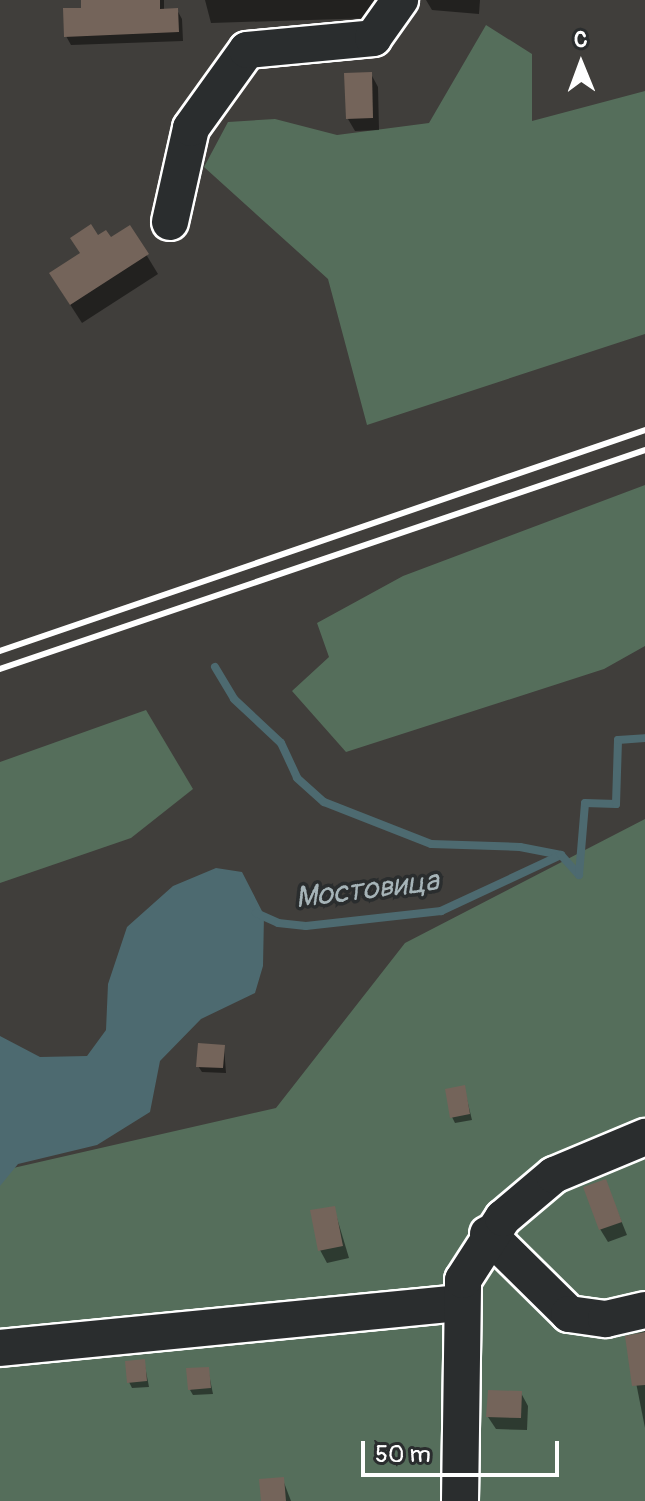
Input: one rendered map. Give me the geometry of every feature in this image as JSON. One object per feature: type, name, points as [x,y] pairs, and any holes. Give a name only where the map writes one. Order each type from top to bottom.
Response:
[{"type":"street","points":[[170,222],[191,128],[247,50],[373,38],[400,0]]},
{"type":"street","points":[[460,1501],[463,1280],[488,1234],[554,1175],[645,1137]]},
{"type":"street","points":[[488,1234],[569,1314],[606,1319],[645,1310]]},
{"type":"street","points":[[0,1348],[461,1303]]},
{"type":"green space","points":[[486,25],[532,54],[532,121],[645,91],[645,334],[367,425],[328,279],[204,167],[228,122],[275,119],[337,135],[429,123]]},
{"type":"green space","points":[[645,485],[645,646],[604,669],[346,752],[292,691],[329,657],[317,623],[403,576]]},
{"type":"green space","points":[[146,710],[193,789],[131,838],[0,883],[0,762]]},
{"type":"green space","points":[[645,819],[645,1501],[0,1501],[0,1171],[276,1108],[405,943]]},
{"type":"water","points":[[216,868],[242,872],[264,915],[263,966],[255,993],[201,1019],[160,1061],[150,1112],[97,1145],[18,1164],[0,1186],[0,1036],[40,1057],[87,1056],[106,1030],[108,984],[127,927],[173,886]]},
{"type":"building","points":[[81,0],[160,0],[160,9],[178,8],[179,32],[64,37],[63,8],[81,8]]},
{"type":"building","points":[[372,72],[373,118],[346,119],[344,73]]},
{"type":"building","points":[[91,224],[98,235],[106,230],[111,237],[130,225],[149,254],[70,305],[49,273],[80,253],[70,238]]},
{"type":"building","points":[[198,1043],[225,1045],[223,1068],[196,1067]]},
{"type":"building","points":[[465,1085],[470,1114],[450,1118],[445,1089]]},
{"type":"building","points":[[606,1179],[622,1222],[599,1230],[583,1187]]},
{"type":"building","points":[[335,1206],[343,1246],[318,1251],[310,1210]]},
{"type":"building","points":[[645,1332],[645,1385],[632,1386],[625,1336]]},
{"type":"building","points":[[145,1359],[147,1381],[127,1383],[125,1361]]},
{"type":"building","points":[[209,1367],[211,1388],[188,1390],[186,1368]]},
{"type":"building","points":[[488,1390],[522,1391],[521,1418],[486,1417]]},
{"type":"building","points":[[284,1477],[286,1501],[261,1501],[259,1479]]},
{"type":"waterway","points":[[215,667],[234,699],[281,743],[297,778],[324,802],[431,844],[520,847],[561,855]]},
{"type":"waterway","name":"Мостовица","points":[[256,913],[278,923],[306,926],[441,911],[561,855],[579,875],[585,803],[616,804],[618,740],[645,738]]},
{"type":"railway","points":[[0,651],[645,430]]},
{"type":"railway","points":[[0,669],[645,450]]}]
